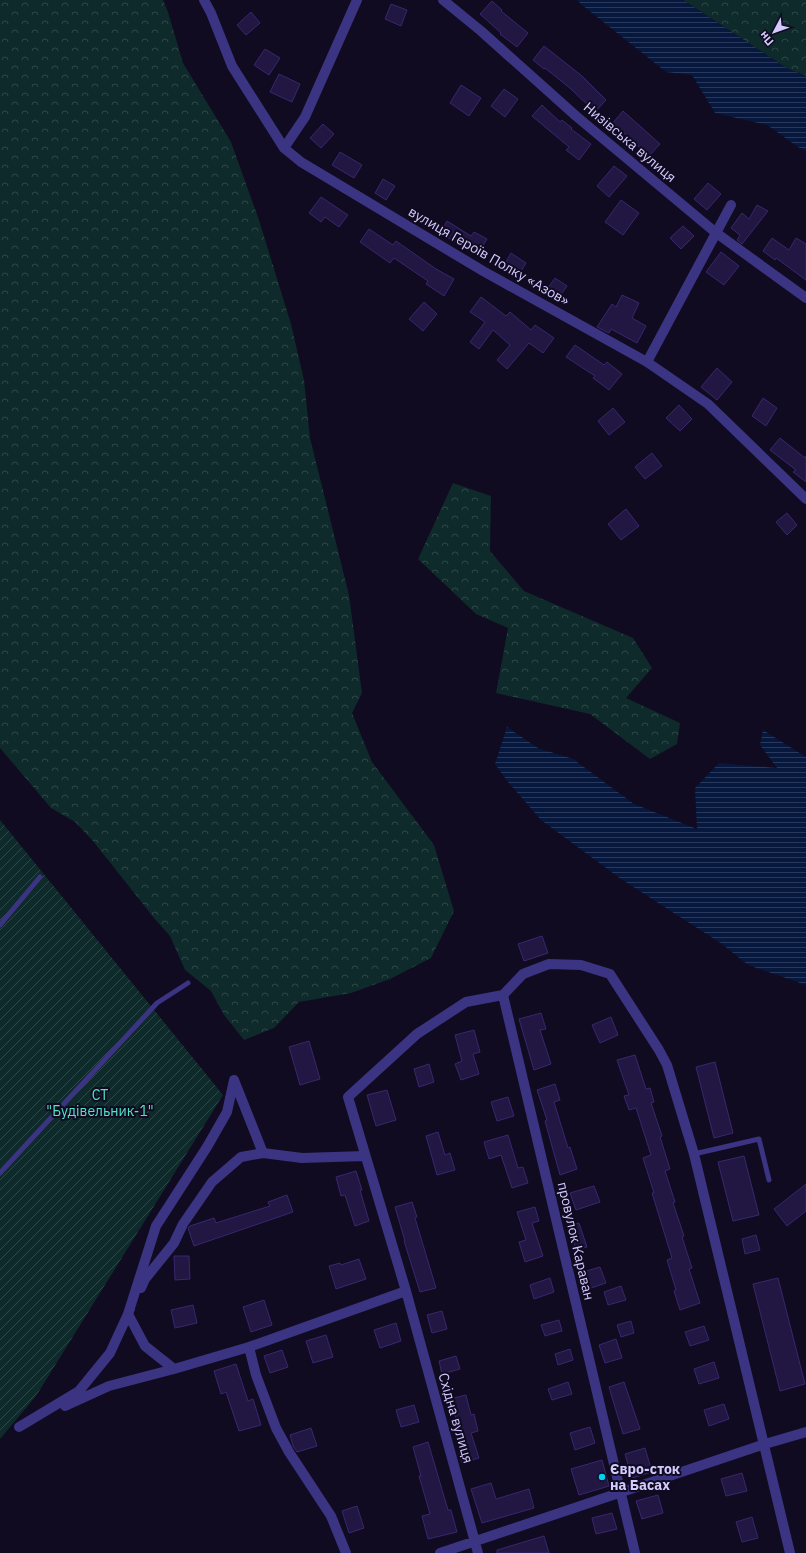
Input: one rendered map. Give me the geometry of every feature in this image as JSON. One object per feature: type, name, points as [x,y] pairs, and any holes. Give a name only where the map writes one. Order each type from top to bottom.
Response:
[{"type":"street","name":"вулиця Героїв Полку «Азов»","points":[[204,0],[211,13],[232,66],[284,148],[301,162],[483,271],[647,362],[708,404],[806,499]]},
{"type":"street","points":[[284,148],[305,117],[357,0]]},
{"type":"street","name":"Низівська вулиця","points":[[443,0],[481,31],[576,116],[715,232],[806,298]]},
{"type":"street","points":[[647,362],[715,232],[731,205]]},
{"type":"street","points":[[503,995],[523,974],[549,964],[581,965],[610,974],[667,1065],[694,1154],[790,1553]]},
{"type":"street","name":"Східна вулиця","points":[[478,1553],[406,1291],[348,1097],[417,1034],[466,1002],[503,995]]},
{"type":"street","name":"провулок Караван","points":[[503,995],[635,1553]]},
{"type":"street","points":[[174,1369],[145,1346],[128,1314],[156,1226],[207,1147],[227,1112],[234,1080],[262,1154]]},
{"type":"street","points":[[365,1156],[302,1158],[262,1154],[241,1156],[212,1182],[182,1224],[174,1243],[145,1279],[110,1353],[79,1391],[19,1427],[109,1386],[249,1347],[406,1291]]},
{"type":"street","points":[[249,1347],[256,1375],[276,1428],[289,1452],[331,1516],[346,1553]]},
{"type":"street","points":[[440,1553],[765,1444],[806,1432]]},
{"type":"lane","points":[[0,925],[40,877]]},
{"type":"lane","points":[[0,1173],[157,1003],[188,983]]},
{"type":"lane","points":[[694,1154],[760,1139],[769,1180]]},
{"type":"green space","points":[[0,0],[163,0],[183,63],[231,142],[259,220],[291,324],[304,380],[310,438],[349,595],[362,693],[352,713],[372,762],[434,845],[454,911],[431,958],[390,979],[351,993],[299,1002],[274,1028],[244,1040],[224,1015],[211,991],[185,970],[170,936],[93,841],[75,822],[51,808],[0,748]]},
{"type":"green space","points":[[683,0],[806,0],[806,76],[788,69]]},
{"type":"green space","points":[[453,483],[491,496],[490,551],[524,591],[633,638],[652,668],[626,698],[680,723],[677,744],[650,759],[590,714],[496,693],[508,628],[476,614],[418,559]]},
{"type":"green space","name":"СТ \"Будівельник-1\"","points":[[0,820],[223,1095],[36,1396],[0,1439]]},
{"type":"water","points":[[577,0],[683,0],[788,69],[806,76],[806,151],[767,125],[715,113],[692,75],[666,72]]},
{"type":"water","points":[[507,727],[538,748],[573,759],[634,804],[697,829],[695,788],[719,763],[777,768],[760,745],[763,730],[806,757],[806,985],[748,965],[722,944],[621,879],[541,820],[508,782],[495,764]]},
{"type":"building","points":[[492,1],[502,10],[501,11],[528,33],[517,47],[500,34],[501,33],[480,14]]},
{"type":"building","points":[[391,4],[407,10],[401,26],[385,19]]},
{"type":"building","points":[[251,12],[260,23],[246,35],[237,25]]},
{"type":"building","points":[[544,46],[582,76],[606,100],[595,112],[571,89],[533,60]]},
{"type":"building","points":[[265,49],[280,58],[269,75],[254,65]]},
{"type":"building","points":[[279,74],[300,84],[292,102],[270,92]]},
{"type":"building","points":[[461,85],[481,98],[469,116],[450,103]]},
{"type":"building","points":[[504,89],[518,99],[505,117],[491,106]]},
{"type":"building","points":[[542,105],[560,122],[562,120],[591,144],[579,160],[566,150],[569,147],[532,116]]},
{"type":"building","points":[[623,111],[660,144],[649,156],[612,124]]},
{"type":"building","points":[[323,124],[334,134],[321,148],[310,138]]},
{"type":"building","points":[[340,152],[362,165],[354,178],[332,165]]},
{"type":"building","points":[[614,166],[627,176],[609,197],[597,186]]},
{"type":"building","points":[[383,179],[395,186],[386,200],[375,193]]},
{"type":"building","points":[[708,183],[721,194],[707,210],[694,199]]},
{"type":"building","points":[[321,197],[348,215],[339,227],[325,217],[321,222],[309,213]]},
{"type":"building","points":[[621,200],[639,213],[623,235],[605,222]]},
{"type":"building","points":[[757,205],[768,211],[742,244],[737,240],[740,235],[731,228],[742,213],[749,219]]},
{"type":"building","points":[[447,221],[471,236],[474,232],[487,239],[477,255],[440,233]]},
{"type":"building","points":[[683,226],[694,236],[681,249],[670,238]]},
{"type":"building","points":[[369,229],[393,245],[396,241],[436,269],[454,279],[444,296],[426,284],[428,281],[394,258],[390,263],[360,242]]},
{"type":"building","points":[[772,238],[789,250],[796,238],[806,244],[806,280],[776,258],[775,260],[763,251]]},
{"type":"building","points":[[721,252],[739,266],[724,285],[706,272]]},
{"type":"building","points":[[511,253],[526,263],[517,278],[502,269]]},
{"type":"building","points":[[555,278],[567,286],[557,300],[545,292]]},
{"type":"building","points":[[622,295],[639,303],[632,318],[646,326],[637,343],[611,329],[609,333],[597,327],[612,304],[616,307]]},
{"type":"building","points":[[481,297],[506,316],[510,312],[531,330],[535,325],[554,338],[543,353],[529,343],[507,369],[497,360],[510,345],[493,330],[479,349],[470,342],[485,322],[470,312]]},
{"type":"building","points":[[424,302],[437,314],[423,331],[409,319]]},
{"type":"building","points":[[575,345],[604,365],[607,362],[622,374],[609,390],[593,378],[595,376],[566,357]]},
{"type":"building","points":[[717,368],[732,382],[717,400],[701,387]]},
{"type":"building","points":[[763,398],[777,408],[766,426],[752,416]]},
{"type":"building","points":[[679,405],[692,419],[680,431],[666,418]]},
{"type":"building","points":[[613,408],[625,422],[609,435],[598,421]]},
{"type":"building","points":[[780,438],[805,458],[806,456],[806,482],[793,472],[796,470],[770,450]]},
{"type":"building","points":[[652,453],[662,466],[645,479],[635,467]]},
{"type":"building","points":[[626,509],[639,526],[621,540],[608,524]]},
{"type":"building","points":[[787,513],[797,525],[787,535],[776,522]]},
{"type":"building","points":[[542,936],[548,953],[524,961],[518,944]]},
{"type":"building","points":[[541,1013],[546,1029],[540,1030],[551,1064],[534,1070],[519,1019]]},
{"type":"building","points":[[611,1017],[618,1035],[600,1043],[592,1025]]},
{"type":"building","points":[[474,1030],[480,1052],[473,1054],[479,1074],[461,1080],[455,1064],[462,1061],[455,1035]]},
{"type":"building","points":[[309,1041],[320,1079],[300,1085],[289,1047]]},
{"type":"building","points":[[635,1055],[646,1089],[650,1088],[654,1102],[651,1103],[662,1136],[660,1137],[670,1169],[665,1171],[675,1202],[673,1203],[684,1236],[682,1237],[692,1268],[689,1269],[700,1303],[680,1310],[667,1260],[672,1258],[643,1158],[651,1155],[636,1108],[629,1110],[624,1096],[629,1095],[617,1060]]},
{"type":"building","points":[[715,1062],[733,1133],[714,1138],[696,1067]]},
{"type":"building","points":[[429,1064],[434,1082],[419,1087],[414,1069]]},
{"type":"building","points":[[555,1084],[560,1100],[554,1102],[568,1148],[570,1147],[577,1169],[560,1175],[545,1121],[547,1120],[537,1090]]},
{"type":"building","points":[[387,1090],[396,1120],[376,1126],[367,1095]]},
{"type":"building","points":[[508,1097],[514,1116],[497,1121],[491,1102]]},
{"type":"building","points":[[438,1132],[445,1155],[450,1153],[455,1170],[437,1175],[426,1136]]},
{"type":"building","points":[[508,1135],[518,1168],[523,1167],[528,1183],[512,1188],[501,1155],[489,1159],[484,1142]]},
{"type":"building","points":[[744,1156],[759,1215],[733,1221],[718,1162]]},
{"type":"building","points":[[356,1171],[369,1221],[355,1226],[345,1195],[341,1196],[336,1177]]},
{"type":"building","points":[[806,1184],[806,1211],[787,1226],[774,1209]]},
{"type":"building","points":[[594,1186],[600,1202],[576,1210],[570,1193]]},
{"type":"building","points":[[287,1195],[293,1212],[194,1246],[188,1228],[190,1226],[214,1218],[216,1223],[270,1206],[268,1202]]},
{"type":"building","points":[[412,1202],[417,1217],[415,1218],[436,1288],[420,1292],[395,1207]]},
{"type":"building","points":[[535,1207],[539,1221],[532,1223],[543,1256],[525,1262],[519,1242],[526,1240],[517,1212]]},
{"type":"building","points":[[579,1223],[587,1247],[576,1250],[568,1226]]},
{"type":"building","points":[[756,1235],[760,1250],[745,1254],[742,1239]]},
{"type":"building","points":[[174,1256],[189,1256],[190,1279],[175,1280]]},
{"type":"building","points":[[359,1259],[366,1279],[336,1289],[329,1266],[340,1263],[341,1265]]},
{"type":"building","points":[[600,1267],[606,1283],[588,1289],[583,1272]]},
{"type":"building","points":[[550,1278],[554,1292],[534,1299],[530,1285]]},
{"type":"building","points":[[778,1278],[805,1384],[780,1391],[753,1284]]},
{"type":"building","points":[[621,1286],[626,1300],[608,1305],[604,1292]]},
{"type":"building","points":[[264,1300],[272,1325],[251,1332],[243,1307]]},
{"type":"building","points":[[193,1305],[197,1323],[175,1328],[171,1310]]},
{"type":"building","points":[[442,1311],[447,1329],[432,1333],[427,1315]]},
{"type":"building","points":[[559,1320],[562,1331],[545,1336],[541,1325]]},
{"type":"building","points":[[631,1321],[634,1333],[621,1337],[617,1325]]},
{"type":"building","points":[[396,1323],[401,1341],[380,1348],[374,1330]]},
{"type":"building","points":[[704,1326],[709,1340],[690,1346],[685,1332]]},
{"type":"building","points":[[326,1335],[333,1357],[313,1363],[306,1341]]},
{"type":"building","points":[[616,1339],[622,1358],[605,1363],[599,1345]]},
{"type":"building","points":[[570,1349],[573,1360],[558,1365],[555,1354]]},
{"type":"building","points":[[282,1350],[288,1367],[270,1373],[264,1356]]},
{"type":"building","points":[[456,1356],[460,1369],[442,1374],[439,1361]]},
{"type":"building","points":[[714,1362],[719,1378],[699,1384],[694,1369]]},
{"type":"building","points":[[236,1364],[248,1401],[253,1399],[261,1425],[239,1431],[226,1392],[221,1394],[214,1371]]},
{"type":"building","points":[[568,1382],[572,1394],[552,1400],[548,1389]]},
{"type":"building","points":[[624,1382],[640,1429],[623,1434],[609,1387]]},
{"type":"building","points":[[466,1395],[471,1415],[474,1414],[478,1431],[471,1433],[479,1458],[462,1463],[459,1453],[466,1451],[450,1399]]},
{"type":"building","points":[[724,1404],[729,1419],[709,1426],[704,1410]]},
{"type":"building","points":[[414,1405],[419,1422],[401,1427],[396,1410]]},
{"type":"building","points":[[590,1427],[595,1443],[575,1450],[570,1433]]},
{"type":"building","points":[[311,1428],[317,1446],[297,1452],[293,1446],[290,1435]]},
{"type":"building","points":[[428,1442],[448,1510],[451,1510],[457,1532],[428,1539],[422,1516],[430,1514],[419,1476],[421,1476],[413,1447]]},
{"type":"building","points":[[645,1448],[652,1472],[632,1478],[625,1454]]},
{"type":"building","points":[[602,1460],[609,1486],[579,1495],[571,1469]]},
{"type":"building","points":[[742,1473],[747,1491],[726,1496],[721,1479]]},
{"type":"building","points":[[491,1483],[496,1499],[529,1489],[534,1508],[482,1523],[471,1489]]},
{"type":"building","points":[[658,1495],[663,1513],[642,1519],[636,1501]]},
{"type":"building","points":[[357,1506],[364,1528],[349,1533],[342,1511]]},
{"type":"building","points":[[612,1513],[617,1529],[596,1534],[592,1518]]},
{"type":"building","points":[[752,1517],[758,1538],[742,1542],[736,1522]]},
{"type":"building","points":[[544,1536],[549,1553],[497,1553],[497,1550]]},
{"type":"place","name":"Євро-сток на Басах","points":[[602,1477]]}]
